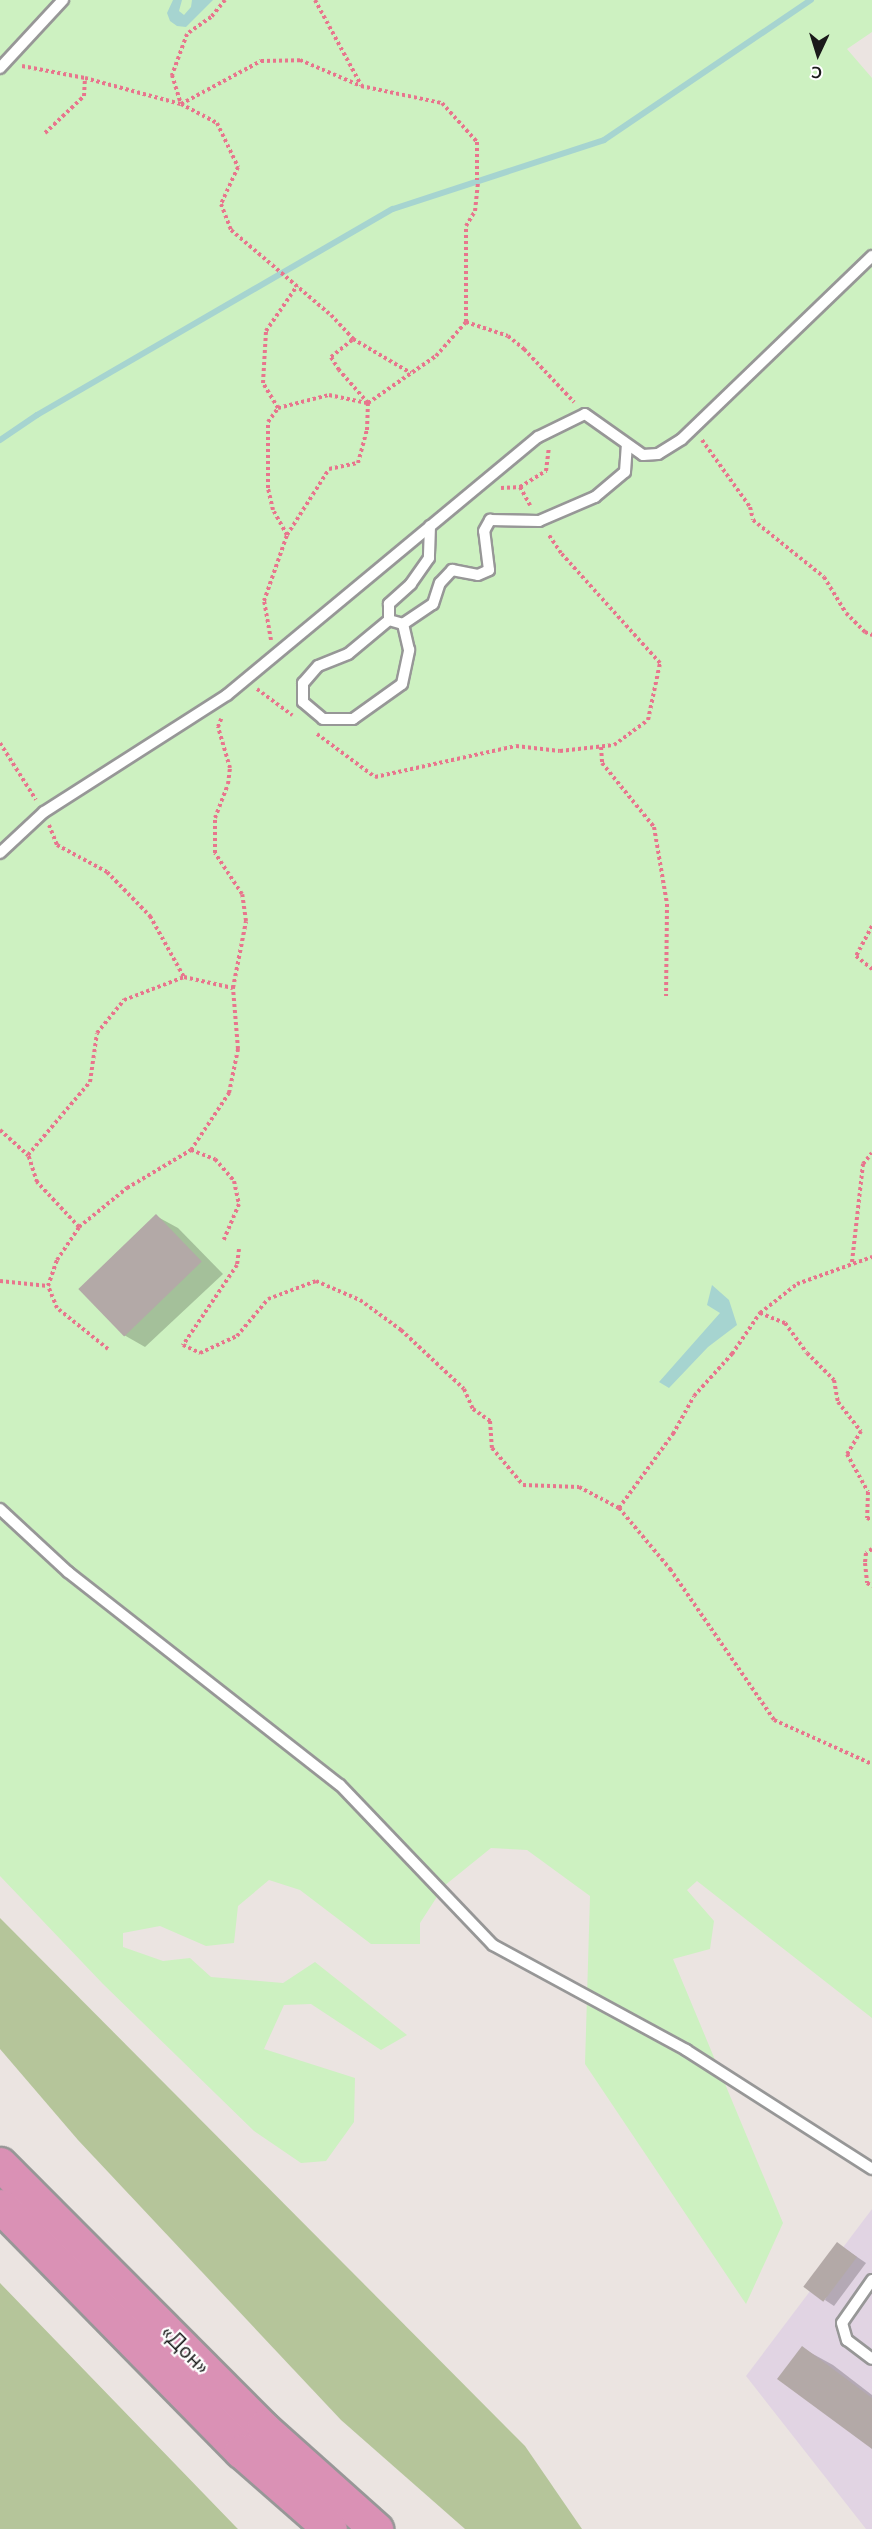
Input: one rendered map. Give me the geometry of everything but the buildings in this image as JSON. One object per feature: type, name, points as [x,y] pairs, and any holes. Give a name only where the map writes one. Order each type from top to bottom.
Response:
[{"type":"highway","name":"«Дон»","points":[[0,2164],[263,2428],[376,2529]]},
{"type":"highway","name":"«Дон»","points":[[0,2206],[241,2451],[330,2529]]},
{"type":"lane","points":[[3,66],[63,0]]},
{"type":"lane","points":[[0,853],[44,812],[227,695],[538,437],[585,414],[643,455],[658,454],[682,439],[872,256]]},
{"type":"lane","points":[[389,620],[403,624],[433,604],[440,583],[452,570],[478,575],[489,570],[484,531],[490,520],[539,521],[595,497],[625,472],[627,445]]},
{"type":"lane","points":[[389,620],[389,604],[411,584],[429,558],[430,526]]},
{"type":"lane","points":[[389,620],[348,654],[318,666],[303,683],[303,702],[323,719],[353,719],[402,684],[409,650],[403,624]]},
{"type":"lane","points":[[0,1509],[69,1572],[340,1785],[493,1945],[686,2050],[872,2169]]},
{"type":"lane","points":[[872,2280],[842,2323],[847,2340],[872,2359]]},
{"type":"path","points":[[181,104],[172,75],[187,34],[211,17],[225,0]]},
{"type":"path","points":[[315,0],[362,86]]},
{"type":"path","points":[[181,104],[261,61],[300,60],[362,86],[442,103],[477,142],[478,181],[475,211],[466,226],[466,322],[436,356],[368,403],[329,395],[278,408],[268,422],[268,488],[273,510],[287,535]]},
{"type":"path","points":[[3,66],[85,78],[181,104],[218,123],[238,167],[221,204],[231,230],[331,315],[353,339],[411,374]]},
{"type":"path","points":[[45,133],[84,96],[85,78]]},
{"type":"path","points":[[278,408],[263,383],[266,331],[297,286]]},
{"type":"path","points":[[466,322],[508,336],[524,349],[585,414]]},
{"type":"path","points":[[274,656],[264,601],[287,535],[329,469],[358,463],[367,430],[368,403],[339,370],[331,357],[353,339]]},
{"type":"path","points":[[474,490],[520,487],[546,471],[551,431]]},
{"type":"path","points":[[682,439],[702,440],[750,507],[753,520],[824,577],[846,613],[865,632],[872,635]]},
{"type":"path","points":[[310,728],[375,777],[516,746],[560,751],[614,745],[648,720],[660,663],[561,553],[539,521],[520,487]]},
{"type":"path","points":[[244,680],[300,722]]},
{"type":"path","points":[[108,1349],[57,1308],[48,1286],[57,1260],[79,1227],[127,1188],[191,1150],[229,1093],[238,1049],[233,988],[246,921],[242,894],[215,853],[216,818],[228,784],[230,768],[218,727],[227,695]]},
{"type":"path","points":[[0,743],[44,812],[57,845],[107,872],[150,916],[184,977]]},
{"type":"path","points":[[601,747],[602,763],[654,827],[667,904],[666,996]]},
{"type":"path","points":[[872,926],[856,956],[872,969]]},
{"type":"path","points":[[28,1155],[90,1082],[97,1033],[124,1000],[184,977],[233,988]]},
{"type":"path","points":[[0,1130],[28,1155],[36,1182],[79,1227]]},
{"type":"path","points":[[191,1150],[215,1159],[234,1181],[239,1204],[224,1240]]},
{"type":"path","points":[[852,1262],[863,1164],[872,1153]]},
{"type":"path","points":[[239,1249],[237,1265],[183,1345],[200,1353],[237,1336],[268,1299],[316,1281],[360,1300],[401,1330],[464,1389],[473,1409],[490,1421],[492,1448],[523,1485],[579,1487],[619,1508],[670,1569],[774,1720],[872,1764]]},
{"type":"path","points":[[619,1508],[673,1434],[694,1396],[732,1354],[760,1313],[797,1284],[852,1262],[872,1257]]},
{"type":"path","points":[[0,1281],[48,1286]]},
{"type":"path","points":[[760,1313],[785,1323],[807,1353],[834,1380],[838,1402],[861,1431],[848,1454],[868,1492],[867,1518],[872,1520]]},
{"type":"path","points":[[872,1549],[866,1553],[865,1563],[867,1583],[872,1586]]},
{"type":"shaded area","points":[[872,2209],[872,2529],[866,2529],[746,2376]]},
{"type":"green space","points":[[0,0],[872,0],[872,32],[847,49],[872,78],[872,2018],[697,1881],[687,1890],[714,1921],[710,1949],[673,1959],[783,2223],[746,2304],[585,2064],[590,1896],[527,1850],[491,1848],[444,1886],[420,1923],[420,1944],[371,1944],[300,1890],[269,1880],[238,1906],[234,1943],[206,1946],[160,1926],[123,1933],[123,1947],[163,1961],[190,1958],[211,1977],[283,1983],[315,1962],[407,2035],[381,2050],[311,2004],[284,2005],[264,2049],[355,2078],[354,2122],[326,2161],[301,2163],[254,2131],[103,1984],[0,1876]]},
{"type":"green space","points":[[0,1918],[525,2446],[582,2529],[465,2529],[341,2420],[78,2140],[0,2049]]},
{"type":"green space","points":[[0,2283],[235,2526],[238,2529],[0,2529]]},
{"type":"water","points":[[173,0],[182,0],[179,11],[184,15],[191,7],[192,0],[213,0],[186,27],[177,26],[170,21],[167,13]]},
{"type":"water","points":[[712,1285],[729,1300],[737,1325],[708,1347],[669,1388],[659,1382],[720,1313],[707,1305]]},
{"type":"waterway","points":[[0,440],[37,415],[393,209],[604,140],[811,0]]}]
